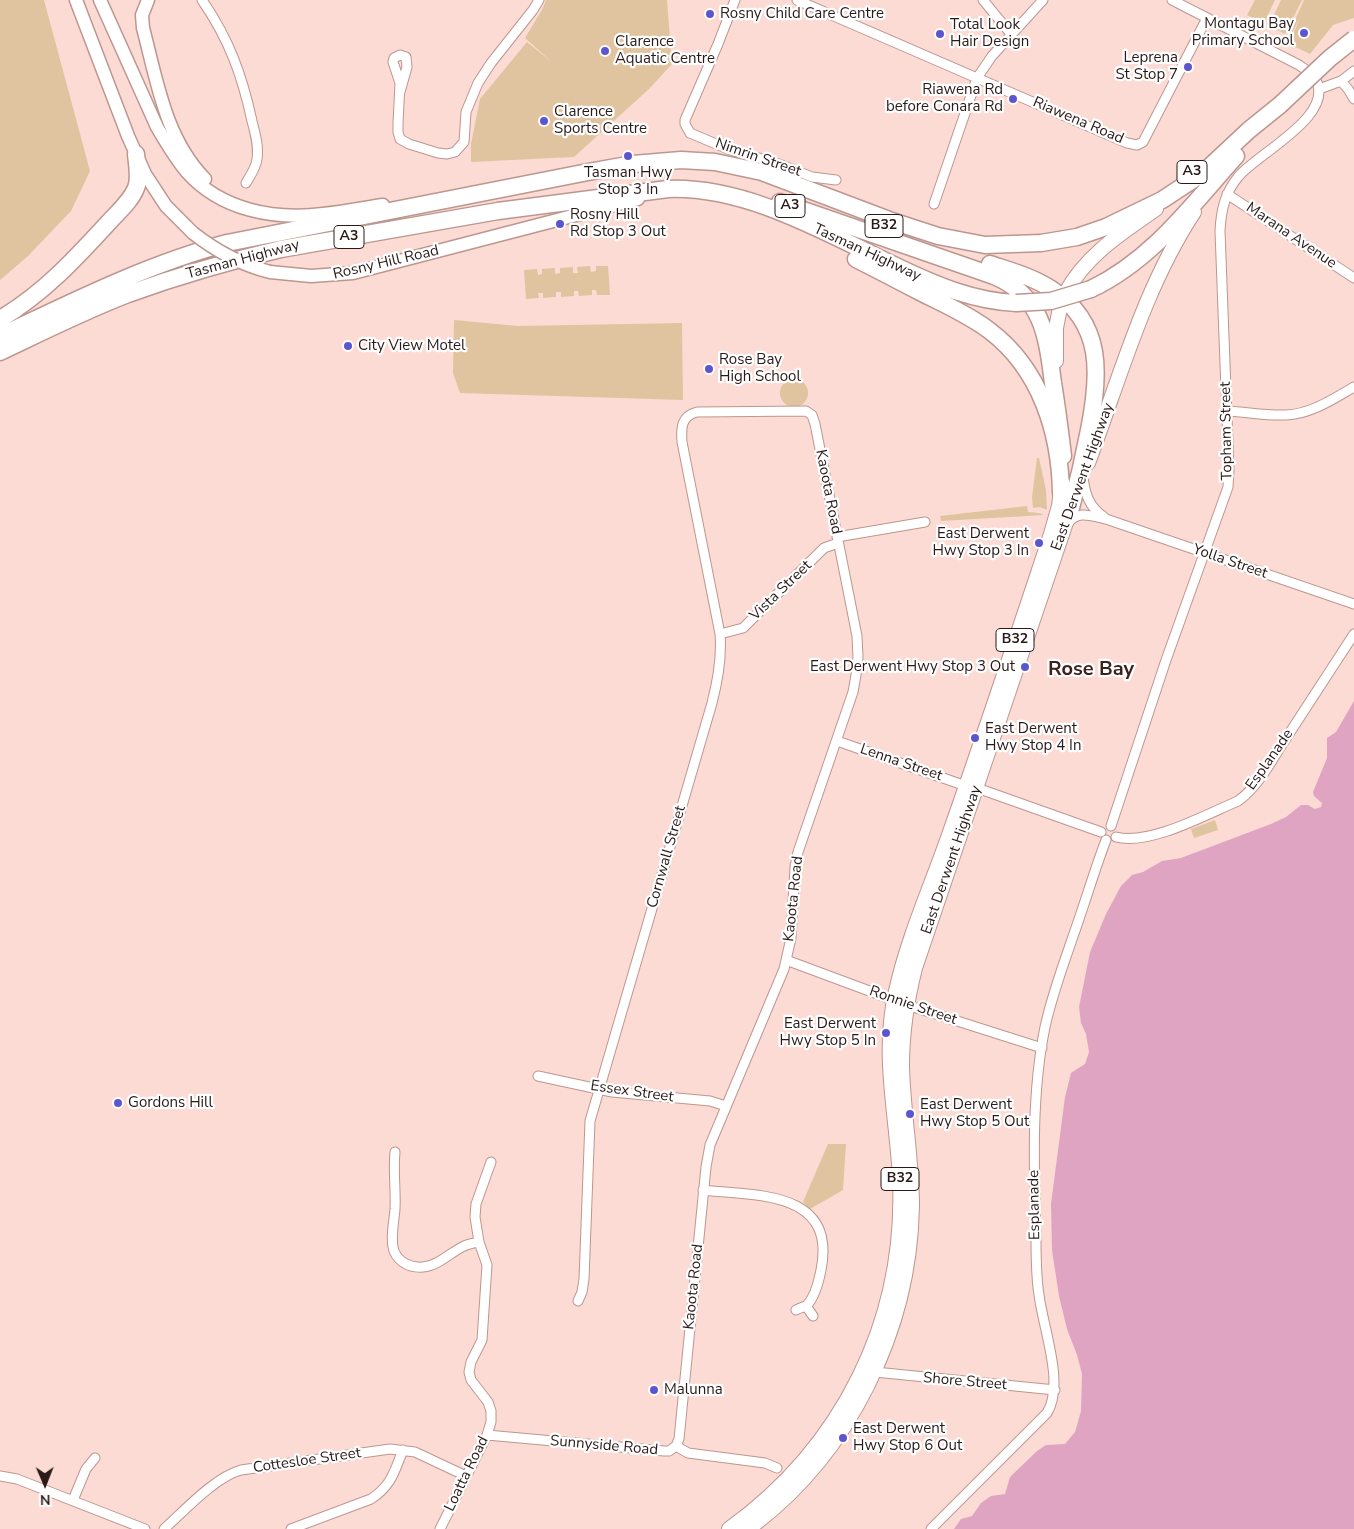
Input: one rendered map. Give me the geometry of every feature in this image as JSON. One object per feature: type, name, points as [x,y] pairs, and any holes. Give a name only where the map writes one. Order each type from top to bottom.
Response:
[{"type":"highway","name":"Tasman Highway","points":[[0,336],[128,277],[198,251],[246,239],[633,164],[681,160],[715,162],[738,166],[762,172],[889,220],[938,236],[985,245],[1058,241],[1106,228],[1147,208],[1196,178],[1280,105],[1330,58],[1354,39]]},
{"type":"highway","name":"Tasman Highway","points":[[0,352],[105,304],[200,270],[281,248],[498,211],[656,190],[704,190],[743,198],[766,206],[955,292],[988,301],[1016,303],[1051,301],[1091,289],[1121,273],[1150,250],[1214,182],[1280,105]]},
{"type":"highway","name":"Tasman Highway","points":[[821,194],[828,193],[925,226],[962,234],[1022,236],[1054,233],[1094,224],[1128,211],[1180,180],[1280,105]]},
{"type":"highway","points":[[0,319],[31,299],[52,282],[129,200],[137,184],[136,154]]},
{"type":"highway","name":"Tasman Highway","points":[[498,211],[586,192],[637,184],[690,180],[724,185],[766,197],[1002,280],[1012,285],[1032,304],[1040,317],[1046,336],[1063,456]]},
{"type":"highway","points":[[704,190],[779,220],[962,313],[990,332],[1024,366],[1040,393],[1049,414],[1056,444],[1060,467],[1061,493]]},
{"type":"highway","name":"B32","points":[[821,194],[828,201],[910,237],[1043,284],[1053,290],[1078,313],[1088,331],[1094,349],[1096,383],[1086,442],[1071,508]]},
{"type":"main road","name":"Rosny Hill Road","points":[[76,0],[136,154],[158,196],[193,233],[225,255],[270,272],[311,276],[353,273],[615,205],[704,190]]},
{"type":"main road","points":[[100,0],[157,127],[186,172],[207,190],[230,203],[258,213],[286,216]]},
{"type":"main road","points":[[148,0],[142,15],[143,28],[167,117],[189,161],[205,179],[229,196],[252,208],[286,216]]},
{"type":"main road","name":"East Derwent Highway","points":[[971,787],[1051,534],[1061,493],[1063,456],[1062,414],[1055,338],[1057,318],[1063,299],[1078,273],[1096,253],[1196,178]]},
{"type":"main road","name":"East Derwent Highway","points":[[748,1529],[776,1506],[816,1464],[850,1417],[874,1372],[901,1297],[908,1260],[912,1206],[902,1068],[904,1029],[900,1002],[901,970],[971,787],[1151,292],[1180,234],[1214,182]]},
{"type":"main road","name":"Tasman Highway","points":[[286,216],[323,214],[435,198],[448,200]]},
{"type":"main road","name":"East Derwent Highway","points":[[729,1529],[777,1489],[822,1439],[855,1387],[872,1351],[884,1314],[897,1258],[901,1211],[900,1176],[890,1079],[890,1032],[900,1002]]},
{"type":"street","points":[[202,0],[230,46],[248,101],[258,150],[255,168],[246,183]]},
{"type":"street","points":[[400,92],[398,132],[400,139],[409,144],[438,153],[447,154],[455,152],[464,142],[466,112],[478,83],[539,0]]},
{"type":"street","name":"Nimrin Street","points":[[734,0],[718,44],[685,120],[690,133],[741,154],[779,164],[818,179],[836,180]]},
{"type":"street","name":"Riawena Road","points":[[798,0],[1127,143],[1139,144],[1143,142],[1207,18]]},
{"type":"street","points":[[983,0],[1011,34]]},
{"type":"street","points":[[934,204],[977,78],[992,56],[1043,0]]},
{"type":"street","points":[[1172,0],[1299,65],[1312,74],[1319,89],[1341,81],[1354,70]]},
{"type":"street","points":[[1341,81],[1354,99]]},
{"type":"street","name":"Topham Street","points":[[1111,826],[1166,660],[1228,487],[1230,470],[1220,231],[1221,212],[1227,194],[1244,171],[1272,150],[1309,115],[1317,104],[1319,89]]},
{"type":"street","name":"Marana Avenue","points":[[1227,194],[1354,278]]},
{"type":"street","points":[[1228,411],[1277,415],[1293,414],[1324,404],[1354,387]]},
{"type":"street","name":"Kaoota Road","points":[[676,1446],[679,1439],[703,1190],[710,1145],[786,960],[791,938],[794,867],[853,692],[858,657],[857,636],[816,429],[811,413],[803,410],[704,411],[688,415]]},
{"type":"street","name":"Cornwall Street","points":[[578,1301],[584,1279],[589,1131],[599,1089],[717,682],[722,649],[682,442],[681,430],[688,415]]},
{"type":"street","name":"Yolla Street","points":[[1083,477],[1085,492],[1090,504],[1106,519]]},
{"type":"street","name":"Yolla Street","points":[[1064,528],[1071,518],[1078,515],[1106,519],[1354,604]]},
{"type":"street","points":[[838,540],[925,522]]},
{"type":"street","name":"Vista Street","points":[[720,634],[742,628],[824,548],[838,540]]},
{"type":"street","name":"Esplanade","points":[[1116,837],[1123,839],[1137,838],[1167,831],[1238,801],[1245,796],[1269,765],[1354,634]]},
{"type":"street","name":"Lenna Street","points":[[837,741],[971,787],[1103,836]]},
{"type":"street","points":[[1106,826],[1111,826],[1115,829],[1116,837],[1110,841],[1103,836],[1106,826]]},
{"type":"street","name":"Esplanade","points":[[931,1529],[1047,1413],[1053,1402],[1055,1390],[1053,1369],[1039,1294],[1036,1266],[1034,1162],[1036,1105],[1045,1027],[1103,836]]},
{"type":"street","name":"Ronnie Street","points":[[786,960],[900,1002],[1042,1048]]},
{"type":"street","name":"Essex Street","points":[[538,1076],[629,1095],[710,1101],[726,1106]]},
{"type":"street","points":[[395,1152],[393,1171],[395,1207],[393,1239],[394,1251],[398,1258],[406,1265],[424,1267],[465,1246],[479,1242]]},
{"type":"street","name":"Loatta Road","points":[[440,1529],[487,1435],[491,1422],[491,1411],[488,1402],[472,1380],[469,1372],[471,1362],[482,1340],[487,1265],[479,1242],[475,1217],[476,1204],[491,1162]]},
{"type":"street","points":[[703,1190],[779,1198],[796,1204],[809,1215],[819,1230],[823,1252],[819,1279],[806,1306],[796,1310]]},
{"type":"street","points":[[806,1306],[813,1316]]},
{"type":"street","name":"Shore Street","points":[[874,1372],[1055,1390]]},
{"type":"street","name":"Sunnyside Road","points":[[487,1435],[664,1452],[676,1446],[688,1454],[765,1463],[776,1468]]},
{"type":"street","name":"Cottesloe Street","points":[[164,1529],[216,1483],[234,1472],[390,1449],[415,1452],[466,1476]]},
{"type":"street","points":[[291,1529],[371,1499],[381,1492],[389,1485],[403,1450]]},
{"type":"street","points":[[73,1500],[86,1469],[96,1458]]},
{"type":"street","points":[[0,1476],[17,1479],[145,1529]]},
{"type":"shaded area","points":[[0,0],[44,0],[90,171],[71,211],[28,256],[0,280]]},
{"type":"shaded area","points":[[546,0],[667,0],[672,64],[649,89],[574,157],[471,162],[471,144],[480,99],[527,42],[553,63],[525,38]]},
{"type":"shaded area","points":[[1255,0],[1275,0],[1264,23],[1247,15]]},
{"type":"shaded area","points":[[1281,0],[1302,0],[1285,34],[1269,26]]},
{"type":"shaded area","points":[[1304,0],[1354,0],[1354,18],[1333,25],[1310,54],[1289,44],[1300,18],[1287,43],[1285,42]]},
{"type":"shaded area","points":[[590,266],[591,272],[596,271],[596,266],[608,266],[610,295],[597,295],[596,290],[592,290],[592,295],[579,296],[578,291],[574,291],[574,296],[561,297],[561,292],[556,292],[556,297],[543,298],[543,293],[538,293],[539,298],[526,299],[524,270],[537,269],[538,275],[542,274],[542,269],[555,268],[555,274],[560,273],[560,268],[573,267],[573,273],[578,273],[577,267]]},
{"type":"shaded area","points":[[454,320],[518,326],[682,323],[683,400],[460,393],[453,373]]},
{"type":"shaded area","points":[[794,379],[804,383],[808,393],[804,403],[794,407],[784,403],[780,393],[784,383]]},
{"type":"shaded area","points":[[1037,458],[1039,458],[1046,490],[1047,510],[1040,507],[1033,508],[1032,497]]},
{"type":"shaded area","points":[[1027,506],[1028,512],[1044,515],[941,521],[940,516]]},
{"type":"shaded area","points":[[1354,701],[1354,1529],[954,1529],[961,1519],[972,1516],[981,1503],[991,1496],[1005,1494],[1010,1477],[1037,1451],[1046,1445],[1065,1444],[1075,1432],[1081,1411],[1082,1374],[1067,1329],[1059,1296],[1052,1250],[1051,1204],[1065,1097],[1071,1073],[1085,1064],[1089,1052],[1086,1034],[1081,1023],[1079,1007],[1090,952],[1106,914],[1121,886],[1132,875],[1143,872],[1162,861],[1181,858],[1271,824],[1286,817],[1301,805],[1308,805],[1315,809],[1321,807],[1322,803],[1314,796],[1313,792],[1327,758],[1327,738],[1336,732]]},
{"type":"shaded area","points":[[1215,820],[1218,830],[1194,838],[1191,829]]},
{"type":"shaded area","points":[[828,1144],[846,1144],[843,1190],[810,1209],[803,1202]]},
{"type":"place","name":"Rosny Child Care Centre","points":[[710,14]]},
{"type":"place","name":"Montagu Bay Primary School","points":[[1304,33]]},
{"type":"place","name":"Total Look Hair Design","points":[[940,34]]},
{"type":"place","name":"Clarence Aquatic Centre","points":[[605,51]]},
{"type":"place","name":"Leprena St Stop 7","points":[[1188,67]]},
{"type":"place","name":"Riawena Rd before Conara Rd","points":[[1013,99]]},
{"type":"place","name":"Clarence Sports Centre","points":[[544,121]]},
{"type":"place","name":"Tasman Hwy Stop 3 In","points":[[628,156]]},
{"type":"place","name":"Rosny Hill Rd Stop 3 Out","points":[[560,224]]},
{"type":"place","name":"City View Motel","points":[[348,346]]},
{"type":"place","name":"Rose Bay High School","points":[[709,369]]},
{"type":"place","name":"East Derwent Hwy Stop 3 In","points":[[1039,543]]},
{"type":"place","name":"East Derwent Hwy Stop 3 Out","points":[[1025,667]]},
{"type":"place","name":"East Derwent Hwy Stop 4 In","points":[[975,738]]},
{"type":"place","name":"East Derwent Hwy Stop 5 In","points":[[886,1033]]},
{"type":"place","name":"Gordons Hill","points":[[118,1103]]},
{"type":"place","name":"East Derwent Hwy Stop 5 Out","points":[[910,1114]]},
{"type":"place","name":"Malunna","points":[[654,1390]]},
{"type":"place","name":"East Derwent Hwy Stop 6 Out","points":[[843,1438]]},
{"type":"district","name":"Rose Bay","points":[[1091,670]]}]
